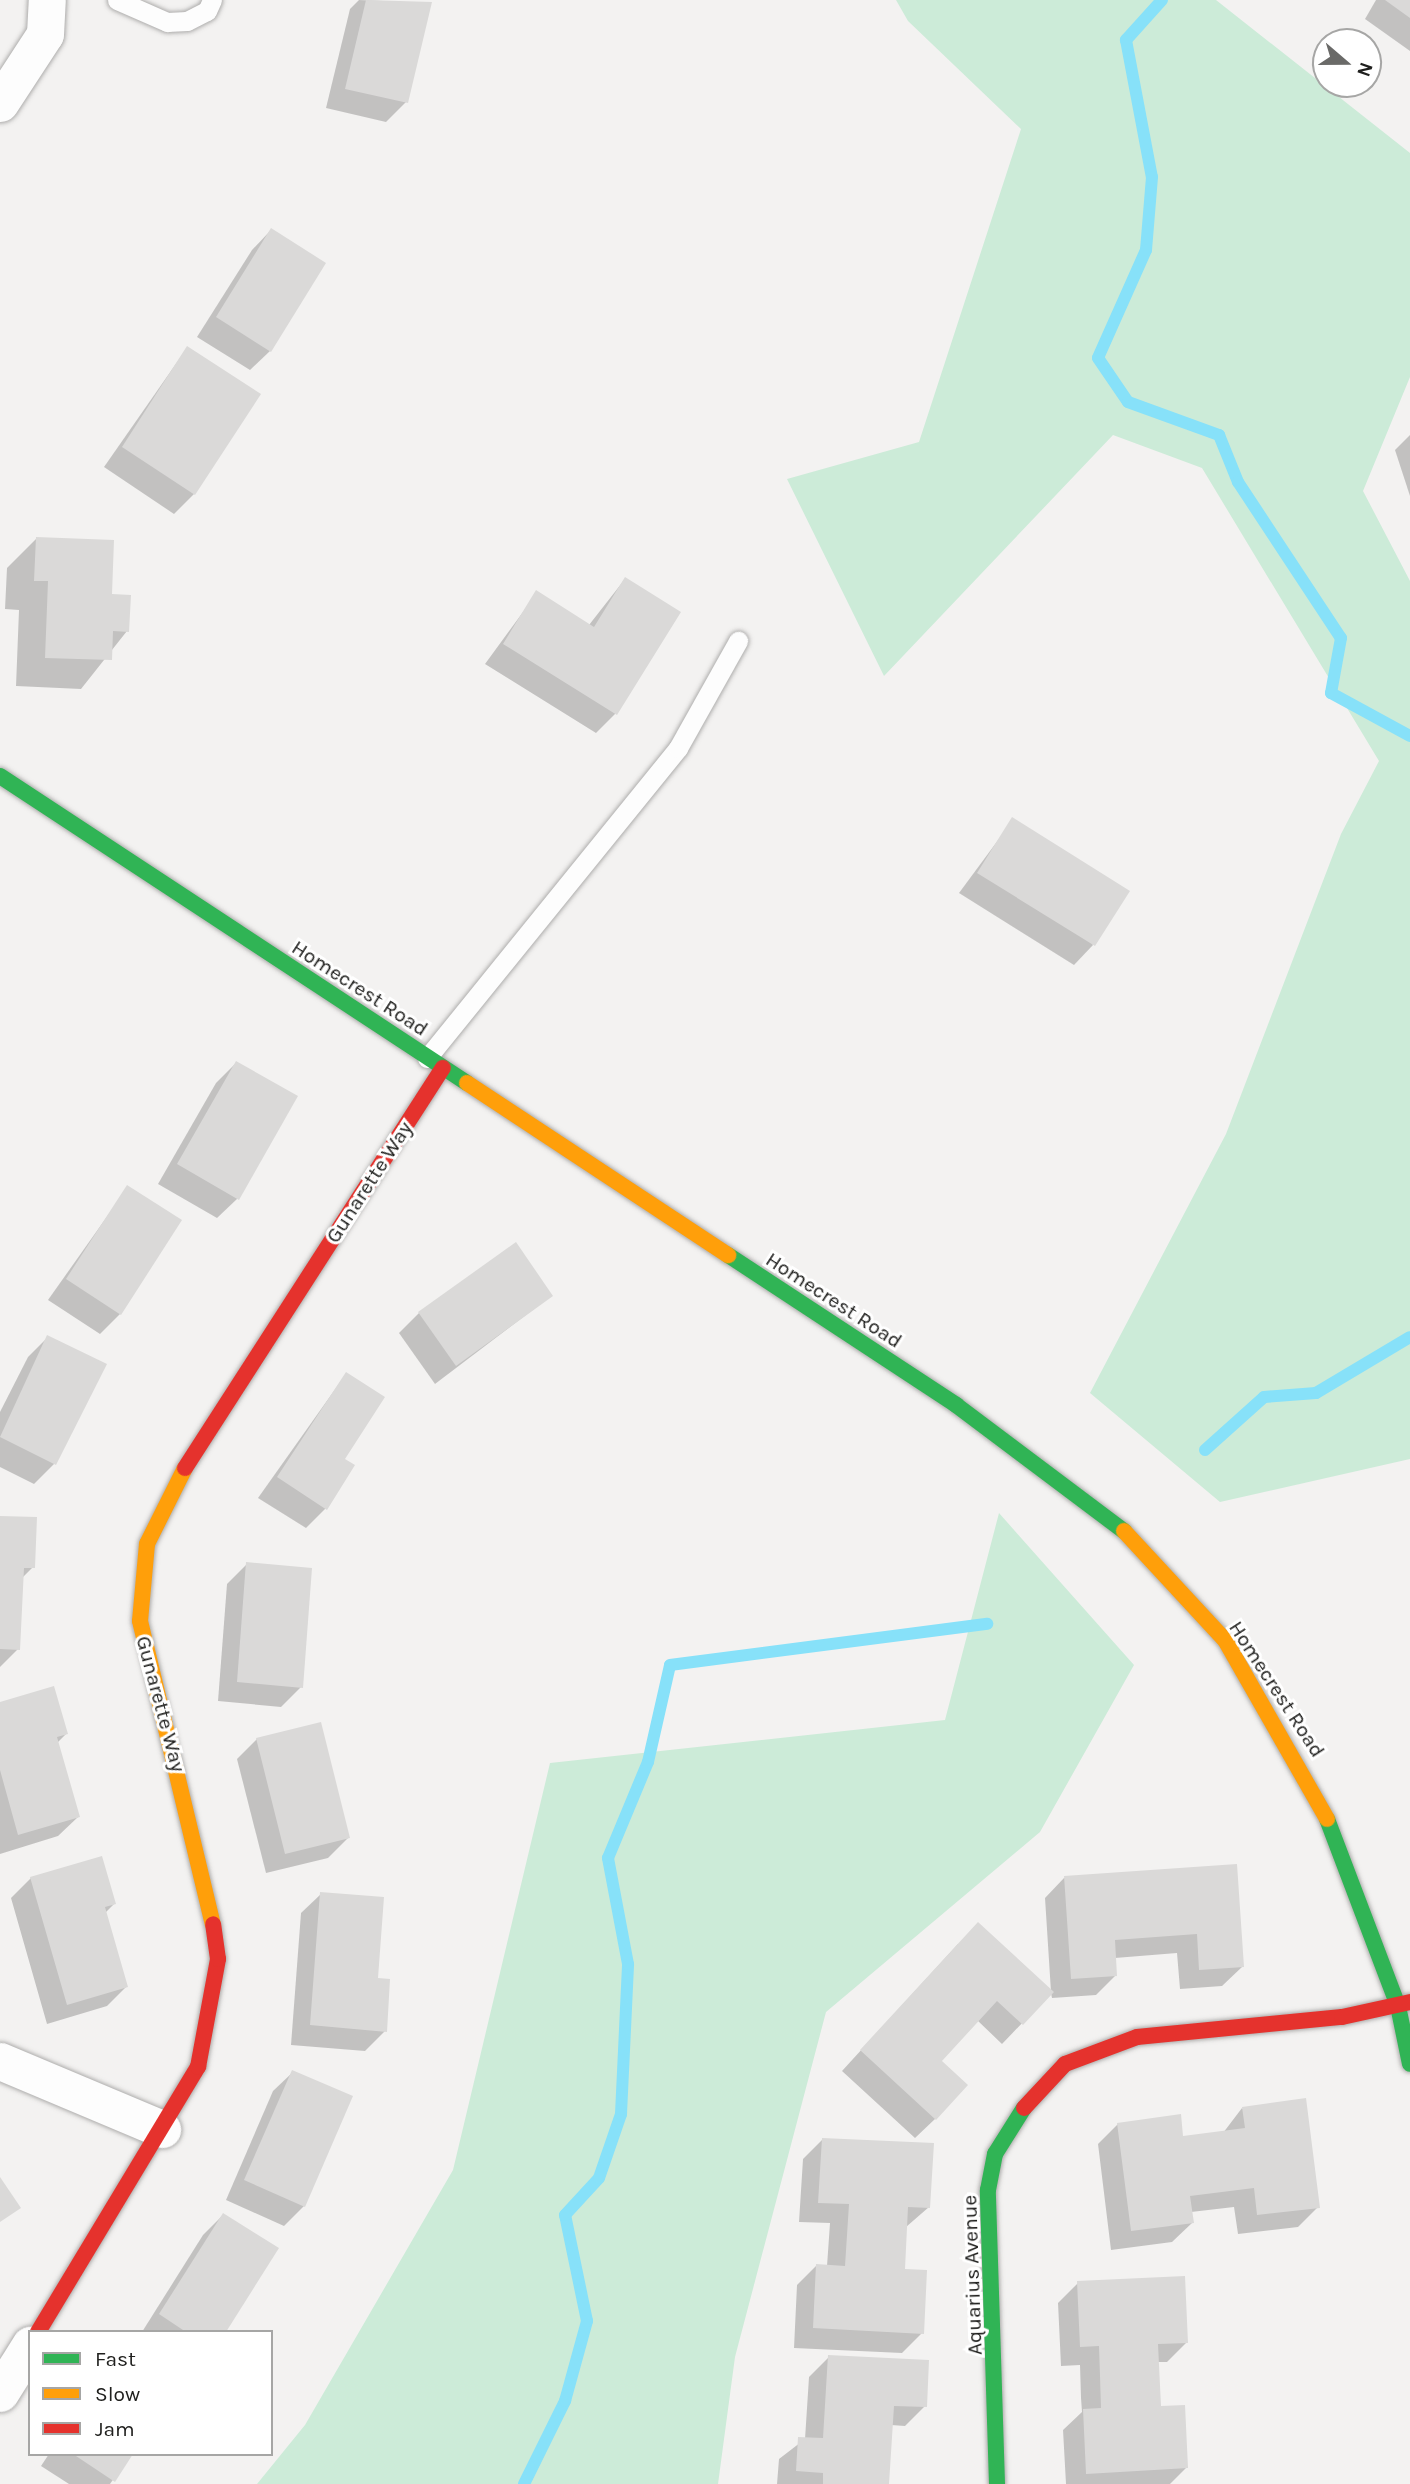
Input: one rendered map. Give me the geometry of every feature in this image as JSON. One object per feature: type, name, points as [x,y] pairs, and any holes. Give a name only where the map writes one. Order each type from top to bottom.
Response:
[{"type":"street","points":[[0,103],[45,34],[47,0]]},
{"type":"street","name":"Homecrest Road","points":[[0,776],[956,1405],[1119,1526],[1225,1640],[1305,1771],[1354,1877],[1404,2004],[1410,2064]]},
{"type":"street","name":"Gunarette Way","points":[[39,2330],[198,2067],[218,1959],[208,1885],[140,1621],[147,1544],[190,1458],[435,1063]]},
{"type":"street","name":"Aquarius Avenue","points":[[997,2484],[988,2190],[995,2154],[1036,2089],[1065,2064],[1137,2037],[1404,2004]]},
{"type":"street","points":[[0,2061],[162,2129]]},
{"type":"street","points":[[0,2393],[28,2348]]},
{"type":"lane","points":[[117,0],[167,22],[187,21],[207,11],[212,0]]},
{"type":"lane","points":[[435,1063],[678,748],[738,641]]},
{"type":"green space","points":[[896,0],[1216,0],[1312,76],[1312,98],[1340,98],[1410,153],[1410,377],[1363,491],[1410,581],[1410,1459],[1220,1502],[1090,1393],[1226,1134],[1341,834],[1379,761],[1202,468],[1113,435],[884,676],[787,479],[919,442],[1021,129],[908,21]]},
{"type":"green space","points":[[999,1513],[1134,1665],[1040,1832],[826,2012],[735,2357],[718,2484],[257,2484],[305,2425],[453,2170],[550,1763],[945,1720]]},
{"type":"building","points":[[366,0],[432,2],[408,103],[345,89]]},
{"type":"building","points":[[1385,0],[1410,0],[1410,18]]},
{"type":"building","points":[[271,228],[326,263],[271,352],[216,317]]},
{"type":"building","points":[[187,346],[261,394],[195,495],[122,447]]},
{"type":"building","points":[[36,537],[114,540],[112,594],[131,595],[129,632],[113,631],[112,660],[45,658],[48,581],[34,581]]},
{"type":"building","points":[[625,577],[681,612],[617,715],[503,644],[536,590],[594,627]]},
{"type":"building","points":[[1012,817],[1130,891],[1095,946],[977,873]]},
{"type":"building","points":[[236,1061],[298,1096],[239,1200],[177,1164]]},
{"type":"building","points":[[127,1185],[182,1220],[121,1315],[66,1279]]},
{"type":"building","points":[[516,1242],[553,1296],[456,1366],[418,1312]]},
{"type":"building","points":[[47,1335],[107,1364],[56,1465],[0,1437]]},
{"type":"building","points":[[346,1372],[385,1397],[345,1459],[355,1465],[327,1510],[277,1477]]},
{"type":"building","points":[[0,1516],[37,1517],[35,1568],[24,1568],[20,1650],[0,1649]]},
{"type":"building","points":[[246,1562],[312,1568],[303,1688],[237,1682]]},
{"type":"building","points":[[54,1686],[68,1734],[57,1737],[80,1817],[18,1835],[0,1770],[0,1702]]},
{"type":"building","points":[[321,1722],[350,1838],[285,1854],[256,1738]]},
{"type":"building","points":[[102,1856],[116,1904],[105,1907],[128,1987],[67,2005],[30,1877]]},
{"type":"building","points":[[1237,1864],[1244,1967],[1199,1970],[1197,1934],[1115,1940],[1117,1976],[1071,1979],[1064,1876]]},
{"type":"building","points":[[320,1892],[384,1897],[378,1978],[390,1979],[387,2032],[310,2025]]},
{"type":"building","points":[[978,1922],[1054,1992],[1023,2025],[997,2001],[942,2061],[968,2085],[936,2120],[860,2050]]},
{"type":"building","points":[[292,2070],[353,2096],[305,2207],[244,2180]]},
{"type":"building","points":[[1306,2098],[1320,2208],[1257,2215],[1254,2188],[1190,2196],[1194,2223],[1131,2231],[1117,2123],[1181,2114],[1183,2136],[1245,2128],[1242,2107]]},
{"type":"building","points":[[822,2138],[934,2143],[930,2208],[908,2207],[905,2269],[927,2270],[924,2334],[813,2328],[816,2264],[845,2266],[849,2204],[818,2203]]},
{"type":"building","points":[[0,2177],[21,2208],[0,2222]]},
{"type":"building","points":[[223,2213],[279,2248],[227,2330],[183,2330],[159,2314]]},
{"type":"building","points":[[1185,2276],[1188,2343],[1158,2344],[1161,2406],[1185,2405],[1188,2468],[1086,2474],[1083,2409],[1101,2408],[1099,2346],[1080,2347],[1077,2281]]},
{"type":"building","points":[[828,2355],[929,2360],[927,2407],[894,2406],[889,2484],[823,2484],[823,2473],[796,2471],[798,2437],[823,2438]]},
{"type":"building","points":[[76,2456],[132,2456],[115,2482]]},
{"type":"waterway","points":[[1162,0],[1126,40],[1152,177],[1146,250],[1098,358],[1128,402],[1219,435],[1238,482],[1341,638],[1331,693],[1410,736]]},
{"type":"waterway","points":[[1205,1450],[1264,1397],[1316,1393],[1410,1337]]},
{"type":"waterway","points":[[524,2484],[565,2401],[587,2321],[565,2215],[599,2178],[621,2114],[628,1964],[608,1858],[648,1762],[670,1665],[987,1624]]},
{"type":"traffic: fast","points":[[0,776],[467,1083]]},
{"type":"traffic: fast","points":[[728,1255],[956,1405],[1124,1531]]},
{"type":"traffic: fast","points":[[1327,1819],[1398,2006],[1410,2064]]},
{"type":"traffic: fast","points":[[997,2484],[988,2190],[995,2154],[1024,2108]]},
{"type":"traffic: slow","points":[[467,1083],[728,1255]]},
{"type":"traffic: slow","points":[[185,1468],[147,1544],[140,1621],[213,1924]]},
{"type":"traffic: slow","points":[[1124,1531],[1225,1640],[1327,1819]]},
{"type":"traffic: jam","points":[[185,1468],[443,1068]]},
{"type":"traffic: jam","points":[[39,2330],[198,2067],[218,1959],[213,1924]]},
{"type":"traffic: jam","points":[[1024,2108],[1065,2064],[1137,2037],[1342,2017],[1410,2002]]}]
